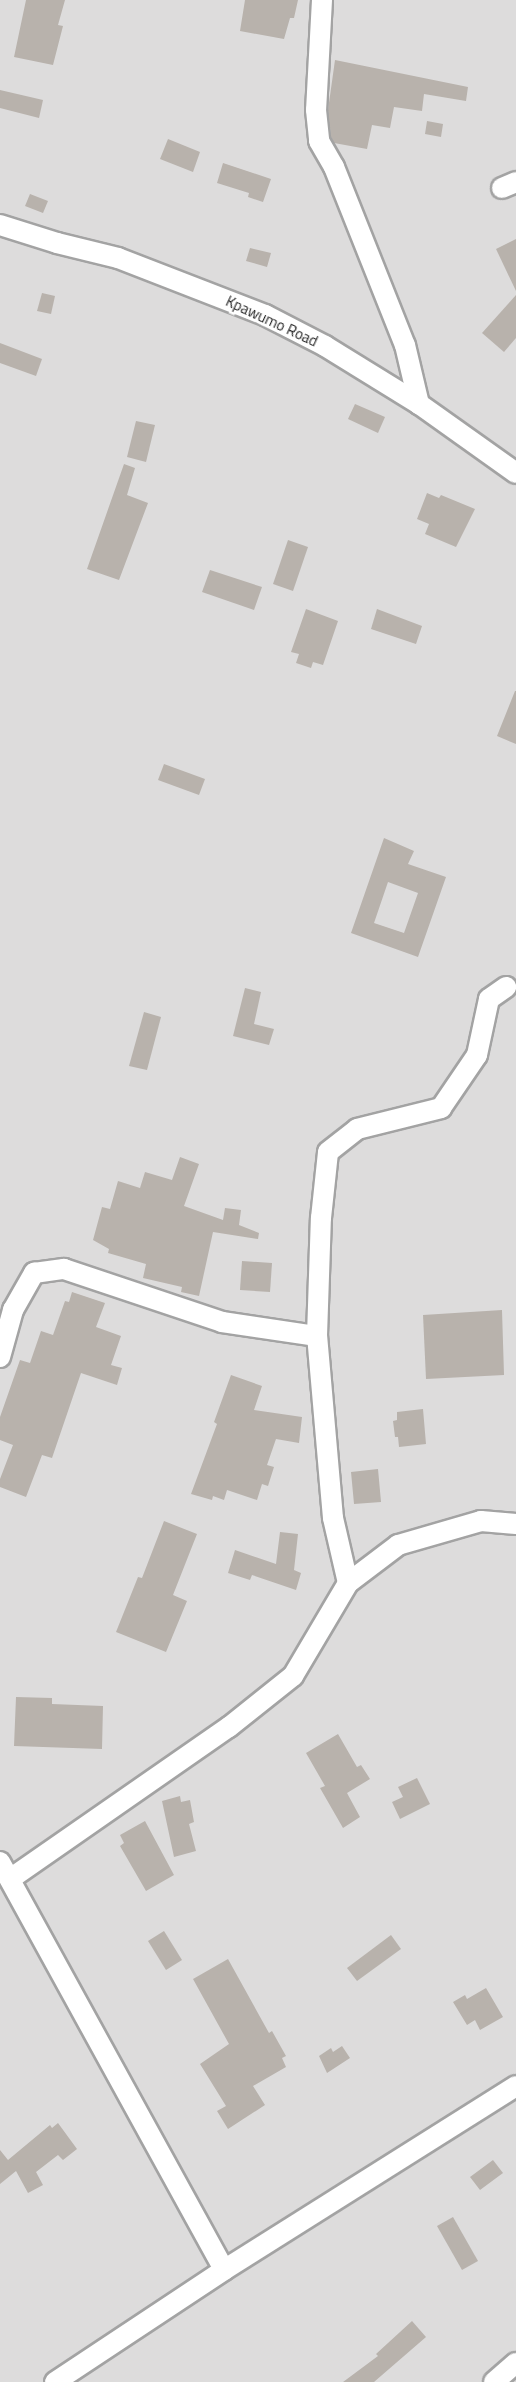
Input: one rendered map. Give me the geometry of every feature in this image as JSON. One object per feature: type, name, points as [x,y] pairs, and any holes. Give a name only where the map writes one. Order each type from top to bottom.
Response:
[{"type":"street","points":[[322,0],[316,110],[319,141],[334,167],[405,345],[419,404]]},
{"type":"street","name":"Kpawumo Road","points":[[0,225],[57,243],[118,258],[265,315],[325,346],[419,404],[516,473]]},
{"type":"street","points":[[348,1583],[333,1518],[317,1336],[321,1218],[328,1152],[357,1129],[441,1108],[477,1055],[489,999],[506,987]]},
{"type":"street","points":[[0,1357],[13,1310],[34,1273],[64,1269],[222,1322],[317,1336]]},
{"type":"street","points":[[10,1880],[229,1727],[293,1676],[348,1583],[398,1545],[481,1521],[516,1524]]},
{"type":"street","points":[[0,1862],[224,2270]]},
{"type":"street","points":[[56,2382],[224,2270],[516,2086]]},
{"type":"street","points":[[494,2382],[516,2362]]},
{"type":"shaded area","points":[[0,0],[516,0],[516,2382],[0,2382]]},
{"type":"building","points":[[26,0],[65,0],[58,25],[63,26],[53,65],[14,57]]},
{"type":"building","points":[[245,0],[298,0],[294,18],[290,18],[284,39],[240,31]]},
{"type":"building","points":[[335,60],[468,87],[466,101],[424,94],[422,111],[394,107],[390,128],[372,125],[367,149],[334,143],[331,137],[328,110]]},
{"type":"building","points":[[0,90],[43,100],[39,118],[0,108]]},
{"type":"building","points":[[427,121],[443,124],[441,137],[425,134]]},
{"type":"building","points":[[168,139],[200,152],[193,172],[160,159]]},
{"type":"building","points":[[223,163],[271,179],[263,202],[248,197],[249,193],[217,183]]},
{"type":"building","points":[[30,194],[48,201],[43,213],[25,206]]},
{"type":"building","points":[[516,239],[516,291],[496,249]]},
{"type":"building","points":[[250,248],[271,253],[267,267],[246,261]]},
{"type":"building","points":[[42,293],[55,296],[51,314],[37,311]]},
{"type":"building","points":[[516,295],[516,338],[504,352],[482,333]]},
{"type":"building","points":[[0,343],[42,359],[36,376],[0,363]]},
{"type":"building","points":[[355,404],[385,417],[378,433],[348,419]]},
{"type":"building","points":[[136,421],[155,425],[146,462],[127,457]]},
{"type":"building","points":[[124,464],[135,468],[127,495],[148,503],[119,580],[87,569]]},
{"type":"building","points":[[427,493],[439,498],[441,495],[475,509],[456,547],[425,534],[429,524],[417,519]]},
{"type":"building","points":[[288,540],[308,547],[293,591],[273,584]]},
{"type":"building","points":[[210,570],[262,587],[254,610],[202,592]]},
{"type":"building","points":[[306,609],[338,621],[323,665],[313,662],[311,668],[296,663],[299,654],[291,652]]},
{"type":"building","points":[[377,609],[422,626],[416,644],[371,629]]},
{"type":"building","points":[[516,691],[516,744],[497,736]]},
{"type":"building","points":[[164,764],[205,779],[199,795],[158,780]]},
{"type":"building","points":[[384,838],[414,851],[408,864],[446,877],[418,957],[351,933]],"holes":[[[388,882],[418,893],[404,933],[374,923]]]},
{"type":"building","points":[[245,988],[261,992],[254,1024],[274,1029],[269,1045],[233,1036]]},
{"type":"building","points":[[144,1012],[161,1017],[147,1070],[129,1066]]},
{"type":"building","points":[[180,1157],[199,1164],[184,1206],[223,1220],[225,1208],[241,1210],[239,1225],[259,1233],[258,1239],[213,1232],[199,1296],[181,1292],[182,1287],[143,1278],[146,1264],[108,1253],[109,1249],[93,1240],[102,1207],[110,1209],[118,1181],[140,1188],[145,1172],[172,1180]]},
{"type":"building","points":[[242,1261],[272,1263],[270,1292],[240,1290]]},
{"type":"building","points":[[72,1292],[105,1303],[96,1327],[121,1336],[111,1365],[122,1368],[117,1385],[81,1373],[52,1458],[42,1455],[26,1497],[0,1487],[0,1479],[13,1445],[0,1440],[0,1417],[20,1360],[30,1363],[41,1331],[53,1335],[65,1301],[69,1302]]},
{"type":"building","points":[[502,1310],[504,1375],[426,1379],[423,1315]]},
{"type":"building","points":[[231,1375],[262,1386],[254,1410],[302,1417],[299,1443],[276,1439],[267,1465],[274,1467],[268,1486],[262,1484],[257,1500],[227,1490],[224,1500],[213,1496],[212,1500],[191,1494],[217,1424],[214,1422]]},
{"type":"building","points":[[423,1409],[426,1444],[399,1447],[393,1421],[397,1420],[397,1412]]},
{"type":"building","points":[[378,1469],[381,1502],[354,1504],[351,1472]]},
{"type":"building","points":[[164,1521],[197,1534],[173,1595],[187,1601],[166,1652],[116,1632],[138,1577],[142,1578]]},
{"type":"building","points":[[280,1532],[298,1534],[294,1570],[301,1573],[296,1590],[252,1575],[250,1580],[228,1573],[235,1550],[276,1564]]},
{"type":"building","points":[[16,1697],[52,1698],[52,1704],[103,1706],[102,1749],[14,1746]]},
{"type":"building","points":[[338,1734],[357,1767],[361,1765],[370,1779],[347,1793],[360,1817],[343,1828],[320,1788],[325,1786],[306,1753]]},
{"type":"building","points":[[417,1778],[430,1804],[400,1819],[392,1802],[403,1797],[398,1787]]},
{"type":"building","points":[[180,1796],[181,1802],[190,1800],[194,1822],[189,1824],[196,1851],[174,1857],[162,1801]]},
{"type":"building","points":[[145,1821],[174,1875],[146,1891],[120,1846],[124,1843],[120,1835]]},
{"type":"building","points":[[164,1931],[182,1960],[166,1970],[148,1941]]},
{"type":"building","points":[[391,1935],[401,1949],[357,1981],[347,1968]]},
{"type":"building","points":[[228,1959],[269,2033],[272,2031],[286,2056],[282,2058],[286,2067],[253,2086],[265,2105],[228,2129],[217,2111],[226,2106],[200,2064],[229,2044],[193,1979]]},
{"type":"building","points":[[486,1988],[503,2017],[480,2030],[475,2020],[467,2025],[453,2002],[465,1995],[467,1999]]},
{"type":"building","points":[[342,2046],[350,2058],[327,2073],[319,2056],[331,2048],[333,2052]]},
{"type":"building","points":[[58,2123],[77,2149],[63,2160],[58,2155],[36,2172],[43,2185],[28,2193],[16,2171],[0,2184],[0,2150],[8,2160],[50,2125],[52,2128]]},
{"type":"building","points":[[493,2160],[503,2173],[480,2190],[470,2177]]},
{"type":"building","points":[[453,2217],[478,2261],[462,2270],[437,2226]]},
{"type":"building","points":[[412,2321],[426,2337],[374,2382],[343,2382],[378,2356],[376,2354]]}]
